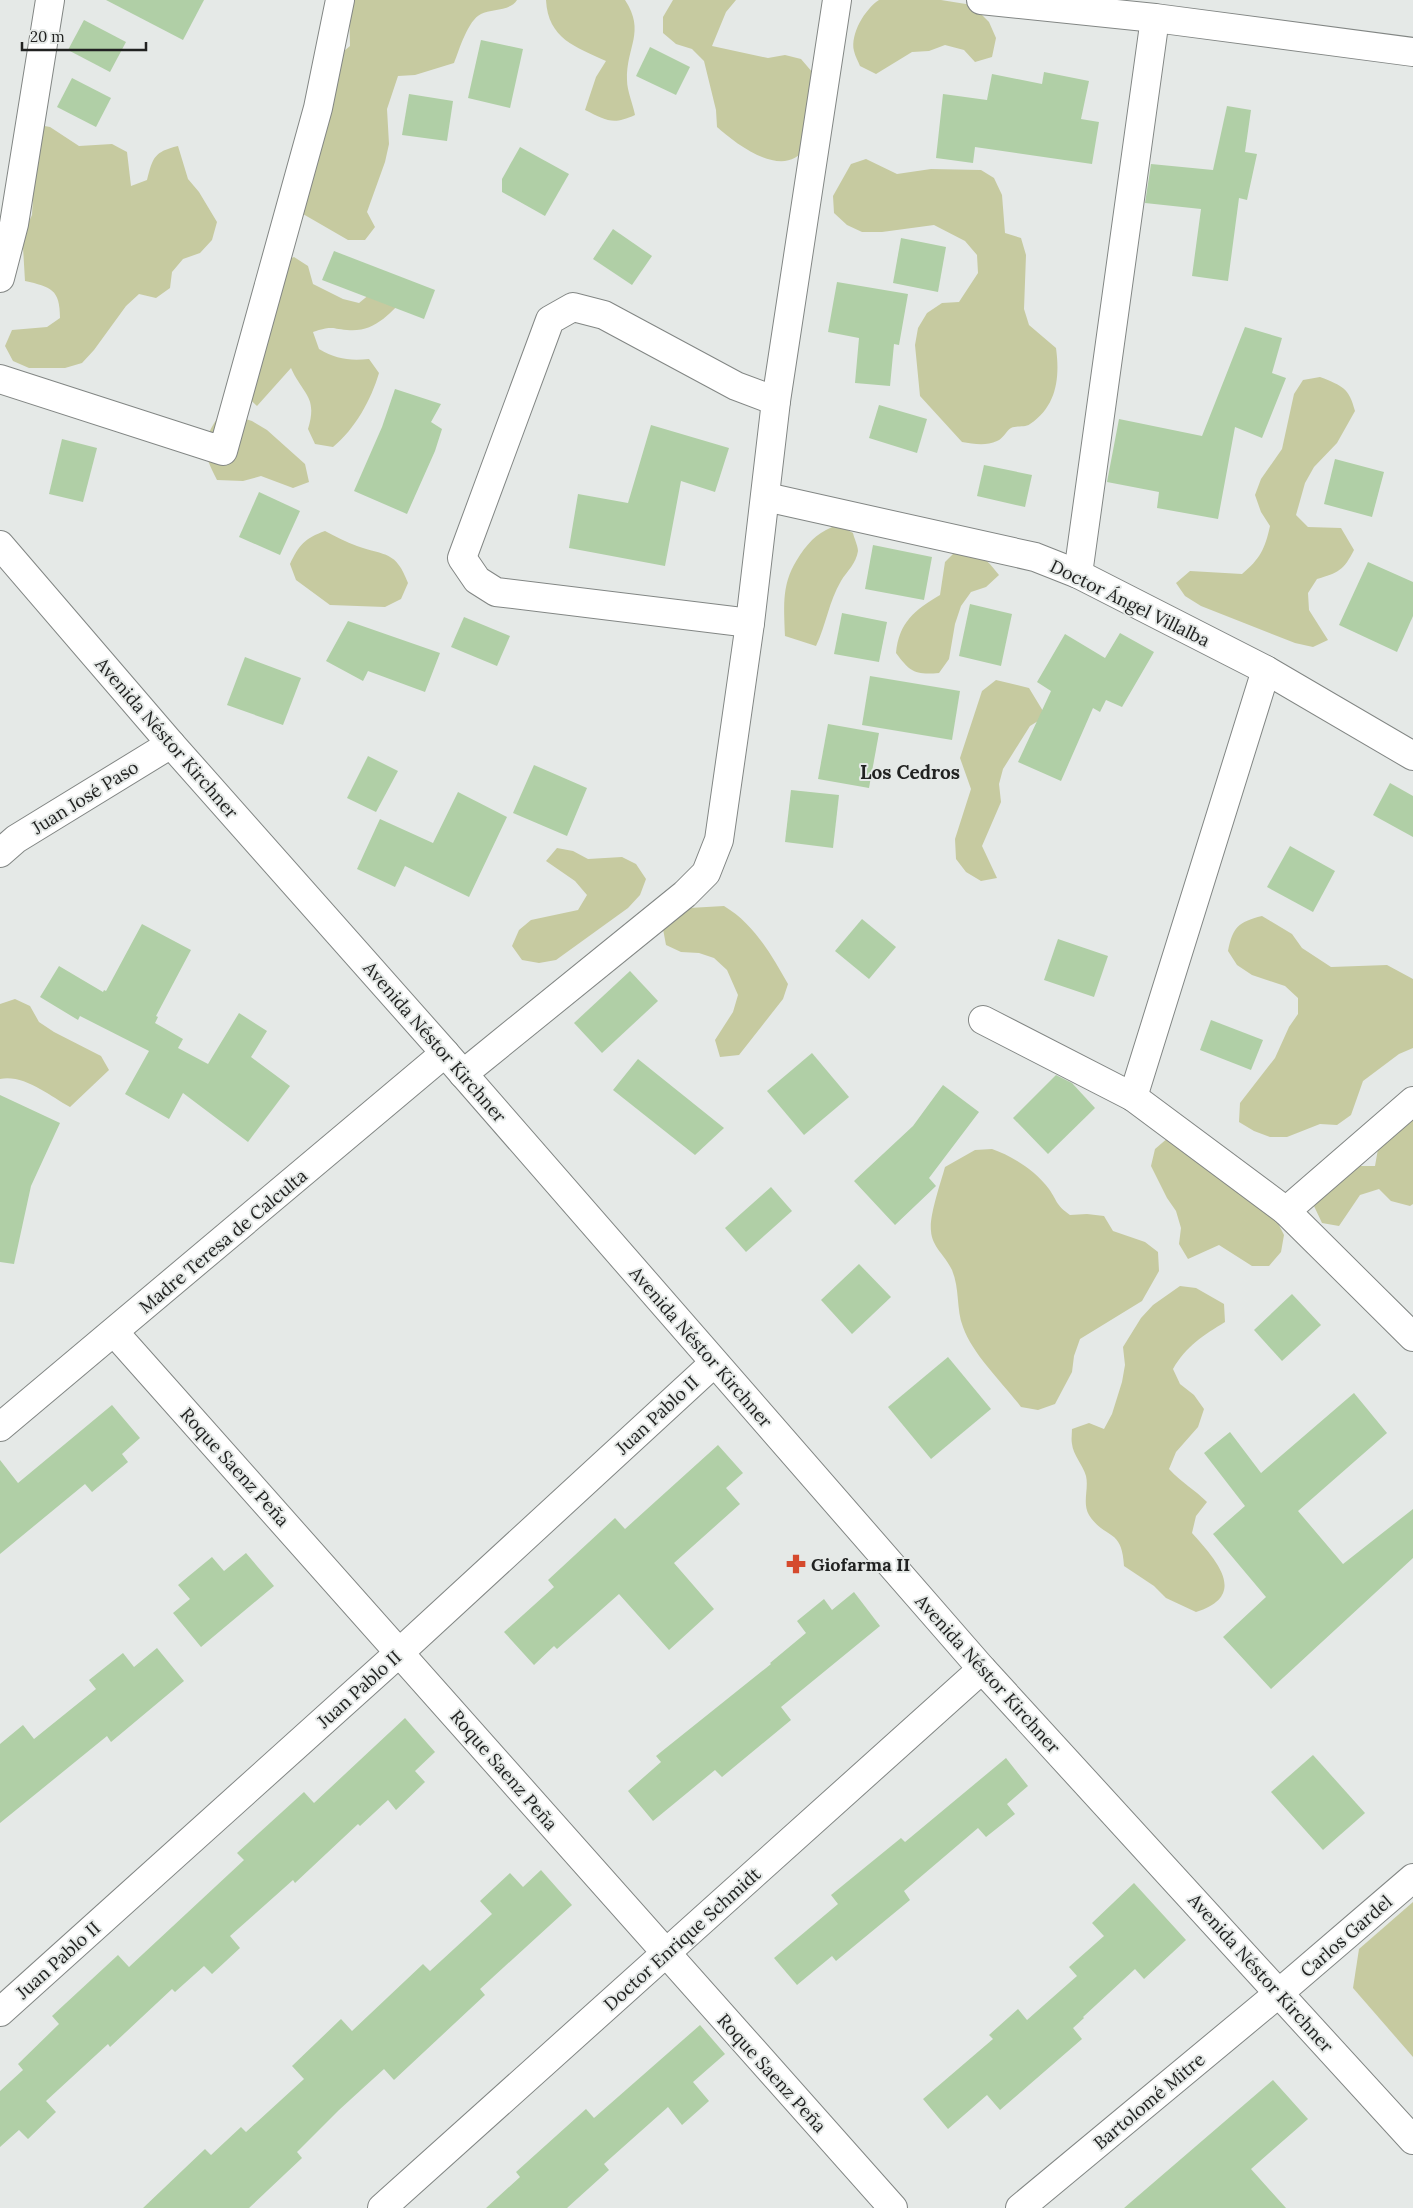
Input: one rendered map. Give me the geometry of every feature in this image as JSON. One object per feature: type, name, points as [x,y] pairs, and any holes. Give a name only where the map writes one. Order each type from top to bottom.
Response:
[{"type":"street","points":[[0,278],[14,224],[50,0]]},
{"type":"street","points":[[0,379],[223,451],[318,108],[340,0]]},
{"type":"street","points":[[463,1074],[685,894],[706,872],[719,840],[750,623],[776,400],[837,0]]},
{"type":"street","points":[[981,0],[1155,18],[1413,52]]},
{"type":"street","points":[[1078,574],[1155,18]]},
{"type":"street","points":[[750,623],[496,592],[477,580],[462,558],[550,320],[572,308],[604,315],[736,386],[776,400]]},
{"type":"street","name":"Doctor Ángel Villalba","points":[[766,496],[1035,557],[1078,574],[1266,670],[1413,756]]},
{"type":"street","name":"Avenida Néstor Kirchner","points":[[0,545],[171,744],[445,1053],[982,1668],[1413,2140]]},
{"type":"street","points":[[1133,1097],[1266,670]]},
{"type":"street","name":"Juan José Paso","points":[[0,853],[16,839],[171,744]]},
{"type":"street","points":[[983,1020],[1133,1097],[1286,1210],[1413,1337]]},
{"type":"street","name":"Madre Teresa de Calculta","points":[[0,1427],[445,1053]]},
{"type":"street","points":[[1286,1210],[1413,1101]]},
{"type":"street","name":"Roque Saenz Peña","points":[[114,1332],[893,2208]]},
{"type":"street","name":"Juan Pablo II","points":[[0,2012],[400,1652],[714,1363]]},
{"type":"street","name":"Doctor Enrique Schmidt","points":[[382,2208],[982,1668]]},
{"type":"street","name":"Carlos Gardel","points":[[1279,1993],[1413,1878]]},
{"type":"street","name":"Bartolomé Mitre","points":[[1020,2208],[1279,1993]]},
{"type":"green space","points":[[349,0],[517,0],[510,6],[485,12],[476,17],[464,36],[454,63],[415,75],[398,76],[387,109],[389,144],[385,162],[367,212],[375,227],[365,240],[348,240],[303,214],[337,57],[350,46]]},
{"type":"green space","points":[[546,0],[625,0],[631,11],[635,31],[627,68],[627,80],[635,115],[615,121],[599,117],[585,110],[596,77],[606,61],[574,46],[558,33],[548,13]]},
{"type":"green space","points":[[673,0],[736,0],[726,12],[712,46],[768,58],[785,55],[801,59],[813,73],[807,141],[806,146],[797,156],[786,161],[774,161],[762,157],[737,143],[717,127],[716,110],[704,61],[692,49],[676,44],[663,33],[663,17]]},
{"type":"green space","points":[[879,0],[941,0],[972,5],[989,22],[996,38],[992,57],[975,62],[964,50],[945,45],[929,51],[912,52],[876,74],[860,66],[853,44],[856,30],[869,9]]},
{"type":"green space","points":[[34,124],[50,127],[79,146],[112,144],[127,152],[131,186],[147,180],[153,161],[159,153],[178,146],[188,179],[199,192],[217,222],[212,240],[200,253],[183,259],[172,272],[170,288],[156,298],[139,294],[126,306],[94,350],[82,363],[65,368],[29,368],[13,361],[5,346],[12,330],[47,327],[60,318],[60,308],[56,295],[48,288],[25,281],[23,247],[25,230],[32,215],[33,198],[17,168]]},
{"type":"green space","points":[[866,159],[897,174],[931,169],[981,170],[994,178],[1002,195],[1005,233],[1021,238],[1026,255],[1024,309],[1029,325],[1056,348],[1057,380],[1055,390],[1046,409],[1030,424],[1011,428],[1001,439],[993,443],[962,442],[920,396],[915,345],[918,328],[927,313],[942,303],[959,302],[978,273],[977,255],[965,241],[934,225],[882,232],[862,232],[847,225],[834,213],[833,196],[851,164]]},
{"type":"green space","points":[[294,257],[308,266],[313,284],[343,299],[359,303],[387,280],[408,295],[374,325],[357,330],[327,328],[313,332],[319,349],[343,358],[355,360],[369,359],[379,373],[372,393],[355,423],[333,447],[315,444],[308,429],[311,418],[310,402],[291,368],[257,406],[245,395],[278,264]]},
{"type":"green space","points":[[1320,377],[1344,389],[1350,397],[1355,411],[1337,443],[1314,467],[1305,483],[1296,515],[1308,527],[1341,528],[1354,550],[1340,570],[1317,579],[1308,593],[1309,610],[1328,640],[1313,647],[1295,643],[1201,606],[1185,596],[1176,583],[1190,571],[1242,574],[1257,558],[1264,547],[1270,526],[1261,512],[1255,495],[1261,479],[1282,449],[1294,394],[1303,380]]},
{"type":"green space","points":[[236,416],[252,421],[267,430],[305,464],[309,482],[293,488],[261,476],[243,481],[217,480],[207,456],[206,442],[208,435],[217,419]]},
{"type":"green space","points":[[838,525],[853,533],[858,551],[853,564],[837,589],[816,646],[785,636],[785,594],[789,575],[804,549],[812,540],[826,530]]},
{"type":"green space","points":[[325,531],[353,544],[389,556],[394,560],[404,573],[408,583],[401,599],[385,607],[330,605],[296,580],[290,564],[296,552],[312,536]]},
{"type":"green space","points":[[958,549],[972,552],[982,557],[999,575],[986,587],[971,592],[961,606],[955,624],[949,659],[939,673],[919,673],[909,668],[896,653],[898,642],[910,618],[923,606],[940,595],[945,562]]},
{"type":"green space","points":[[996,680],[1029,688],[1046,716],[1030,726],[1003,769],[999,784],[1001,802],[982,846],[997,878],[981,881],[966,872],[956,859],[955,839],[971,789],[960,758],[982,691]]},
{"type":"green space","points":[[557,848],[573,851],[588,859],[622,857],[636,864],[646,879],[640,895],[628,908],[556,960],[539,963],[522,960],[512,946],[519,930],[531,920],[578,910],[587,895],[575,881],[546,861]]},
{"type":"green space","points":[[724,906],[735,913],[753,931],[788,984],[783,999],[739,1055],[720,1057],[715,1040],[733,1012],[738,995],[727,970],[714,958],[699,953],[681,952],[666,945],[663,929],[689,908]]},
{"type":"green space","points":[[1262,916],[1292,934],[1302,948],[1331,967],[1387,965],[1413,979],[1413,1048],[1399,1054],[1363,1081],[1351,1115],[1337,1125],[1320,1124],[1287,1137],[1270,1137],[1254,1131],[1239,1122],[1240,1103],[1275,1058],[1289,1027],[1298,1014],[1298,998],[1285,986],[1252,975],[1237,965],[1228,951],[1232,936],[1238,927],[1242,923]]},
{"type":"green space","points":[[15,999],[30,1006],[39,1022],[54,1032],[101,1056],[109,1070],[70,1107],[27,1083],[9,1078],[0,1079],[0,1004]]},
{"type":"green space","points":[[1413,1115],[1413,1204],[1410,1206],[1391,1201],[1379,1189],[1360,1195],[1339,1226],[1322,1223],[1314,1206],[1317,1190],[1358,1166],[1375,1166],[1378,1149]]},
{"type":"green space","points":[[1169,1137],[1184,1139],[1233,1189],[1276,1219],[1284,1235],[1281,1252],[1269,1266],[1252,1266],[1219,1245],[1188,1259],[1179,1244],[1181,1228],[1176,1211],[1167,1198],[1151,1166],[1155,1149]]},
{"type":"green space","points":[[992,1149],[1030,1170],[1043,1182],[1059,1205],[1070,1215],[1104,1216],[1113,1231],[1145,1242],[1158,1252],[1159,1271],[1142,1301],[1080,1339],[1074,1356],[1072,1372],[1055,1404],[1038,1410],[1021,1407],[974,1348],[963,1327],[959,1313],[956,1284],[952,1270],[932,1237],[932,1217],[945,1167],[975,1150]]},
{"type":"green space","points":[[1180,1286],[1196,1288],[1224,1304],[1225,1322],[1190,1347],[1173,1369],[1180,1384],[1194,1395],[1204,1409],[1198,1427],[1176,1452],[1169,1469],[1207,1502],[1196,1516],[1192,1533],[1218,1565],[1225,1586],[1221,1596],[1212,1605],[1196,1612],[1166,1598],[1154,1586],[1124,1566],[1123,1554],[1116,1539],[1095,1523],[1089,1515],[1086,1506],[1086,1476],[1074,1452],[1072,1440],[1072,1429],[1089,1423],[1104,1429],[1112,1414],[1122,1382],[1125,1365],[1123,1347],[1141,1318],[1153,1305]]},
{"type":"green space","points":[[1413,1902],[1413,2057],[1353,1988],[1359,1949]]},
{"type":"building","points":[[106,0],[204,0],[183,40]]},
{"type":"building","points":[[84,20],[126,42],[110,72],[68,50]]},
{"type":"building","points":[[481,40],[523,49],[510,108],[468,98]]},
{"type":"building","points":[[650,47],[690,67],[676,95],[636,76]]},
{"type":"building","points":[[1044,72],[1089,81],[1081,119],[1099,122],[1092,164],[975,147],[973,163],[936,158],[943,94],[987,100],[992,74],[1042,84]]},
{"type":"building","points":[[72,78],[111,98],[96,127],[57,107]]},
{"type":"building","points":[[409,94],[453,101],[447,141],[402,135]]},
{"type":"building","points":[[1227,106],[1251,110],[1245,152],[1257,154],[1247,200],[1239,198],[1228,281],[1192,276],[1201,209],[1145,203],[1151,164],[1213,170]]},
{"type":"building","points":[[520,147],[569,174],[545,216],[502,192],[502,179]]},
{"type":"building","points":[[613,229],[652,256],[632,285],[593,259]]},
{"type":"building","points":[[901,238],[946,247],[938,292],[893,283]]},
{"type":"building","points":[[334,251],[435,290],[424,319],[322,280]]},
{"type":"building","points":[[837,282],[908,294],[899,345],[894,344],[890,386],[855,383],[859,338],[828,332]]},
{"type":"building","points":[[1245,327],[1282,338],[1272,373],[1286,378],[1262,438],[1235,427],[1218,519],[1157,508],[1159,492],[1107,482],[1119,419],[1202,436]]},
{"type":"building","points":[[395,389],[441,404],[431,422],[442,429],[435,451],[407,514],[354,491],[382,427]]},
{"type":"building","points":[[879,405],[927,419],[917,453],[869,438]]},
{"type":"building","points":[[651,425],[729,448],[715,492],[681,481],[665,566],[569,548],[578,494],[628,503]]},
{"type":"building","points":[[62,439],[97,448],[83,502],[49,494]]},
{"type":"building","points":[[1335,459],[1384,472],[1372,517],[1324,504]]},
{"type":"building","points":[[984,465],[1032,475],[1025,507],[977,496]]},
{"type":"building","points":[[259,492],[300,511],[280,555],[239,537]]},
{"type":"building","points":[[873,545],[932,557],[924,600],[865,589]]},
{"type":"building","points":[[1368,562],[1413,582],[1413,616],[1397,652],[1339,625]]},
{"type":"building","points":[[970,604],[1012,614],[1001,666],[959,656]]},
{"type":"building","points":[[842,613],[887,622],[879,662],[834,654]]},
{"type":"building","points":[[464,617],[510,636],[497,666],[451,647]]},
{"type":"building","points":[[348,621],[440,653],[425,692],[368,671],[363,681],[326,661]]},
{"type":"building","points":[[1120,633],[1154,652],[1122,707],[1106,700],[1100,712],[1093,708],[1061,781],[1018,762],[1051,691],[1037,682],[1065,634],[1105,658]]},
{"type":"building","points":[[245,657],[301,678],[283,725],[227,705]]},
{"type":"building","points":[[870,676],[960,691],[952,740],[862,725]]},
{"type":"building","points":[[828,724],[879,733],[869,788],[818,779]]},
{"type":"building","points":[[368,756],[398,771],[376,812],[347,798]]},
{"type":"building","points":[[534,765],[587,788],[567,836],[513,813]]},
{"type":"building","points":[[1390,783],[1413,796],[1413,837],[1373,815]]},
{"type":"building","points":[[791,790],[839,795],[833,848],[785,842]]},
{"type":"building","points":[[458,792],[507,817],[469,897],[405,866],[395,887],[357,869],[380,819],[433,843]]},
{"type":"building","points":[[1290,846],[1335,871],[1313,912],[1267,887]]},
{"type":"building","points":[[862,919],[896,947],[869,979],[835,951]]},
{"type":"building","points":[[142,924],[191,950],[156,1016],[158,1017],[155,1023],[183,1039],[178,1048],[208,1064],[239,1013],[267,1031],[251,1057],[290,1086],[248,1142],[183,1093],[169,1119],[125,1094],[149,1051],[80,1016],[78,1020],[40,997],[59,966],[103,992],[104,990],[106,991]]},
{"type":"building","points":[[1058,939],[1108,956],[1094,997],[1044,980]]},
{"type":"building","points":[[630,971],[658,1001],[602,1053],[574,1023]]},
{"type":"building","points":[[1211,1020],[1263,1040],[1251,1070],[1200,1050]]},
{"type":"building","points":[[812,1053],[849,1097],[804,1135],[767,1091]]},
{"type":"building","points":[[638,1059],[724,1128],[695,1155],[613,1090]]},
{"type":"building","points":[[1056,1075],[1072,1083],[1095,1108],[1048,1154],[1013,1118]]},
{"type":"building","points":[[943,1085],[979,1112],[929,1178],[936,1186],[895,1225],[854,1181],[913,1126]]},
{"type":"building","points":[[0,1095],[60,1123],[31,1186],[14,1264],[0,1262]]},
{"type":"building","points":[[771,1187],[792,1211],[746,1252],[725,1228]]},
{"type":"building","points":[[859,1264],[891,1297],[852,1334],[821,1300]]},
{"type":"building","points":[[1292,1294],[1321,1325],[1282,1361],[1254,1330]]},
{"type":"building","points":[[948,1357],[991,1409],[931,1459],[888,1407]]},
{"type":"building","points":[[1354,1393],[1387,1433],[1298,1511],[1343,1564],[1413,1509],[1413,1558],[1271,1689],[1223,1637],[1266,1597],[1213,1534],[1245,1506],[1204,1453],[1230,1432],[1261,1473]]},
{"type":"building","points":[[112,1405],[140,1438],[122,1454],[128,1462],[92,1492],[85,1484],[0,1554],[0,1460],[18,1483]]},
{"type":"building","points":[[718,1445],[743,1473],[726,1488],[740,1504],[674,1563],[714,1609],[669,1650],[619,1594],[557,1649],[554,1646],[534,1665],[504,1632],[554,1587],[548,1580],[615,1518],[625,1529]]},
{"type":"building","points":[[246,1553],[274,1586],[201,1647],[173,1613],[190,1599],[178,1585],[212,1557],[224,1571]]},
{"type":"building","points":[[854,1592],[880,1626],[781,1707],[791,1720],[722,1777],[715,1770],[653,1821],[628,1791],[661,1762],[656,1756],[771,1664],[806,1633],[797,1621],[824,1599],[832,1610]]},
{"type":"building","points":[[157,1648],[184,1681],[111,1742],[107,1736],[0,1823],[0,1744],[23,1725],[34,1739],[96,1689],[89,1680],[123,1653],[134,1667]]},
{"type":"building","points":[[405,1718],[435,1752],[415,1771],[425,1782],[396,1810],[388,1800],[360,1826],[358,1824],[295,1883],[293,1880],[230,1936],[240,1948],[212,1974],[204,1966],[175,1992],[172,1989],[110,2047],[108,2044],[46,2101],[56,2112],[28,2139],[19,2130],[0,2147],[0,2091],[23,2070],[18,2064],[59,2024],[52,2016],[118,1955],[129,1967],[244,1860],[237,1853],[304,1792],[314,1803]]},
{"type":"building","points":[[1313,1755],[1365,1813],[1323,1850],[1271,1792]]},
{"type":"building","points":[[1006,1758],[1028,1786],[1007,1804],[1015,1814],[986,1837],[978,1828],[904,1891],[910,1900],[836,1961],[832,1956],[797,1985],[774,1958],[838,1904],[831,1895],[901,1838],[905,1842]]},
{"type":"building","points":[[541,1870],[572,1905],[480,1989],[485,1995],[394,2080],[384,2069],[339,2110],[297,2152],[302,2158],[249,2208],[143,2208],[205,2149],[211,2155],[241,2127],[246,2132],[304,2079],[292,2066],[341,2019],[352,2031],[423,1964],[430,1971],[492,1914],[480,1901],[510,1873],[523,1887]]},
{"type":"building","points":[[1134,1883],[1186,1940],[1144,1979],[1135,1969],[1073,2028],[1082,2039],[1000,2110],[987,2095],[948,2129],[923,2099],[993,2039],[989,2035],[1018,2009],[1027,2020],[1077,1976],[1069,1967],[1104,1936],[1092,1923]]},
{"type":"building","points":[[700,2025],[725,2054],[693,2082],[709,2101],[682,2125],[668,2107],[604,2164],[609,2170],[567,2208],[486,2208],[520,2177],[516,2172],[586,2109],[594,2118]]},
{"type":"building","points":[[1273,2080],[1308,2119],[1251,2169],[1286,2208],[1124,2208]]},
{"type":"place","name":"Giofarma II","points":[[796,1564]]},
{"type":"district","name":"Los Cedros","points":[[910,772]]}]
